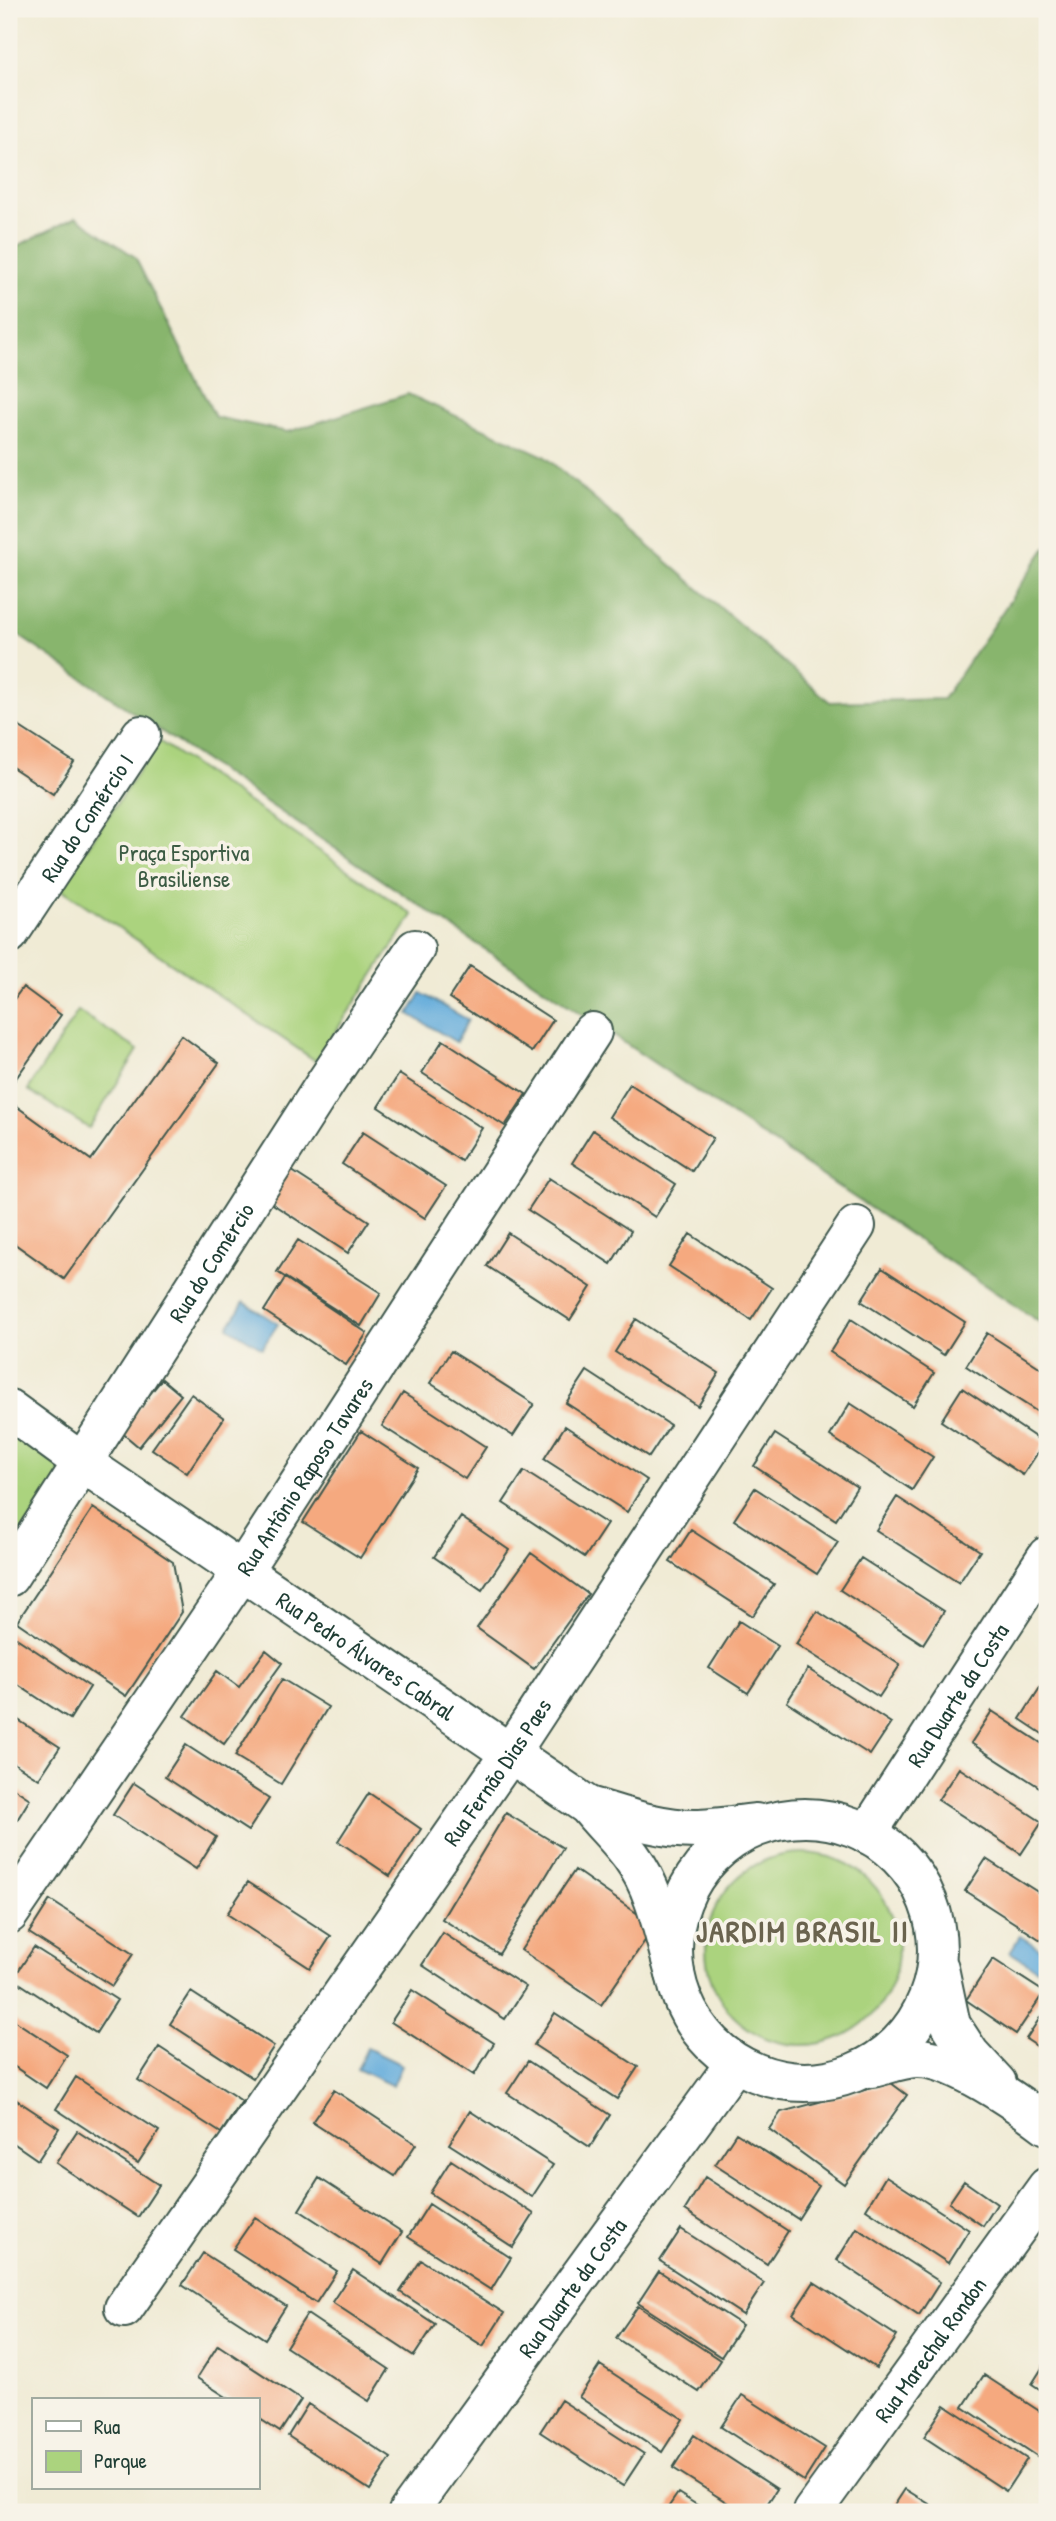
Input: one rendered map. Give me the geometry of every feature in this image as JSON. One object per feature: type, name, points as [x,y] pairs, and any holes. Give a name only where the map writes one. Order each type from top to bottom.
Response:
[{"type":"street","name":"Rua do Comércio I","points":[[9,934],[141,735]]},
{"type":"street","name":"Rua do Comércio","points":[[9,1577],[326,1082],[415,949]]},
{"type":"street","name":"Rua Antônio Raposo Tavares","points":[[9,1914],[243,1570],[592,1032]]},
{"type":"street","name":"Rua Fernão Dias Paes","points":[[124,2308],[511,1752],[856,1226]]},
{"type":"street","name":"Rua Pedro Álvares Cabral","points":[[9,1409],[83,1463],[588,1806],[631,1855],[648,1886],[675,1973]]},
{"type":"street","name":"Rua Duarte da Costa","points":[[867,1834],[1047,1556]]},
{"type":"street","name":"Rua Pedro Álvares Cabral","points":[[588,1806],[646,1823],[679,1828],[697,1829],[799,1818],[834,1821],[867,1834],[895,1854],[917,1881],[929,1905],[936,1930],[937,1957]]},
{"type":"street","points":[[776,1821],[754,1828],[728,1842],[697,1873],[679,1909],[673,1941],[675,1973],[682,1999],[695,2024],[713,2045],[735,2063],[759,2075],[785,2081],[828,2081],[915,2058],[948,2066],[1010,2097]]},
{"type":"street","points":[[860,2071],[886,2056],[908,2035],[924,2009],[933,1983],[937,1957]]},
{"type":"street","points":[[937,1957],[951,2025],[970,2054],[1010,2097],[1047,2125]]},
{"type":"street","name":"Rua Duarte da Costa","points":[[408,2512],[735,2063]]},
{"type":"street","name":"Rua Marechal Rondon","points":[[812,2512],[1047,2187]]},
{"type":"green space","points":[[76,217],[135,257],[215,417],[288,432],[408,394],[544,456],[830,702],[943,699],[1047,546],[1047,1327],[9,629],[9,250]]},
{"type":"green space","name":"Praça Esportiva Brasiliense","points":[[159,741],[413,915],[316,1061],[60,888]]},
{"type":"green space","points":[[78,1011],[138,1050],[89,1128],[28,1090]]},
{"type":"green space","points":[[9,1426],[69,1468],[9,1558]]},
{"type":"green space","points":[[802,1853],[839,1860],[870,1881],[891,1912],[898,1949],[891,1986],[870,2017],[839,2038],[802,2045],[765,2038],[734,2017],[713,1986],[706,1949],[713,1912],[734,1881],[765,1860]]},
{"type":"water","points":[[421,993],[468,1020],[456,1042],[409,1014]]},
{"type":"water","points":[[244,1302],[278,1324],[262,1348],[228,1327]]},
{"type":"water","points":[[1020,1936],[1047,1953],[1046,1975],[1010,1952]]},
{"type":"water","points":[[367,2048],[402,2065],[393,2086],[357,2069]]},
{"type":"building","points":[[9,720],[74,762],[53,794],[9,765]]},
{"type":"building","points":[[470,966],[553,1020],[532,1052],[449,998]]},
{"type":"building","points":[[23,987],[61,1015],[9,1088],[9,1006]]},
{"type":"building","points":[[181,1035],[219,1063],[64,1279],[12,1242],[9,1246],[9,1101],[91,1160]]},
{"type":"building","points":[[443,1040],[526,1094],[505,1126],[422,1073]]},
{"type":"building","points":[[399,1074],[482,1128],[461,1161],[378,1107]]},
{"type":"building","points":[[630,1084],[713,1138],[692,1171],[609,1117]]},
{"type":"building","points":[[593,1130],[676,1184],[655,1217],[572,1163]]},
{"type":"building","points":[[363,1132],[446,1186],[425,1218],[342,1164]]},
{"type":"building","points":[[286,1167],[369,1221],[348,1253],[265,1199]]},
{"type":"building","points":[[549,1178],[631,1231],[611,1264],[528,1210]]},
{"type":"building","points":[[508,1233],[591,1287],[570,1320],[487,1266]]},
{"type":"building","points":[[690,1234],[772,1288],[751,1320],[669,1266]]},
{"type":"building","points":[[298,1240],[381,1293],[361,1326],[277,1272]]},
{"type":"building","points":[[882,1268],[965,1322],[944,1355],[861,1301]]},
{"type":"building","points":[[285,1278],[367,1333],[346,1365],[264,1311]]},
{"type":"building","points":[[636,1319],[719,1373],[698,1406],[615,1352]]},
{"type":"building","points":[[851,1319],[934,1373],[913,1406],[830,1352]]},
{"type":"building","points":[[987,1333],[1047,1372],[1047,1418],[966,1366]]},
{"type":"building","points":[[451,1351],[534,1404],[513,1436],[430,1383]]},
{"type":"building","points":[[587,1371],[670,1425],[649,1457],[566,1403]]},
{"type":"building","points":[[162,1379],[181,1395],[139,1447],[120,1431]]},
{"type":"building","points":[[962,1388],[1044,1443],[1023,1475],[941,1421]]},
{"type":"building","points":[[403,1393],[486,1447],[465,1479],[382,1426]]},
{"type":"building","points":[[191,1394],[224,1418],[187,1473],[152,1449]]},
{"type":"building","points":[[850,1403],[933,1457],[912,1490],[830,1436]]},
{"type":"building","points":[[565,1426],[647,1480],[627,1512],[544,1459]]},
{"type":"building","points":[[361,1431],[418,1468],[360,1558],[303,1522]]},
{"type":"building","points":[[775,1434],[857,1487],[836,1520],[754,1466]]},
{"type":"building","points":[[524,1471],[607,1524],[585,1557],[503,1503]]},
{"type":"building","points":[[755,1488],[838,1542],[817,1574],[734,1520]]},
{"type":"building","points":[[897,1497],[980,1551],[959,1583],[876,1530]]},
{"type":"building","points":[[93,1508],[173,1562],[182,1612],[126,1696],[17,1622]]},
{"type":"building","points":[[461,1517],[509,1550],[482,1590],[434,1557]]},
{"type":"building","points":[[691,1530],[774,1584],[753,1616],[670,1562]]},
{"type":"building","points":[[531,1553],[588,1594],[534,1669],[477,1628]]},
{"type":"building","points":[[861,1558],[944,1611],[923,1644],[840,1590]]},
{"type":"building","points":[[817,1611],[900,1665],[879,1697],[796,1644]]},
{"type":"building","points":[[739,1621],[778,1646],[748,1693],[709,1668]]},
{"type":"building","points":[[9,1633],[90,1687],[70,1719],[9,1679]]},
{"type":"building","points":[[266,1650],[282,1663],[224,1744],[185,1716],[217,1671],[239,1687]]},
{"type":"building","points":[[808,1669],[891,1723],[870,1755],[787,1702]]},
{"type":"building","points":[[282,1679],[328,1707],[281,1784],[235,1756]]},
{"type":"building","points":[[1041,1686],[1047,1691],[1047,1737],[1020,1719]]},
{"type":"building","points":[[992,1711],[1047,1747],[1047,1792],[971,1743]]},
{"type":"building","points":[[9,1714],[60,1747],[39,1779],[9,1760]]},
{"type":"building","points":[[186,1745],[269,1799],[248,1831],[165,1777]]},
{"type":"building","points":[[959,1768],[1042,1822],[1021,1854],[938,1800]]},
{"type":"building","points":[[134,1783],[216,1837],[196,1869],[113,1815]]},
{"type":"building","points":[[9,1785],[30,1799],[9,1833]]},
{"type":"building","points":[[369,1793],[421,1829],[390,1876],[338,1841]]},
{"type":"building","points":[[506,1813],[563,1848],[499,1954],[442,1919]]},
{"type":"building","points":[[986,1859],[1047,1898],[1047,1944],[965,1891]]},
{"type":"building","points":[[575,1870],[655,1926],[601,2005],[521,1950]]},
{"type":"building","points":[[248,1882],[331,1936],[310,1968],[227,1914]]},
{"type":"building","points":[[50,1900],[133,1954],[112,1986],[29,1933]]},
{"type":"building","points":[[443,1933],[526,1987],[505,2019],[422,1965]]},
{"type":"building","points":[[34,1947],[117,2000],[96,2033],[13,1979]]},
{"type":"building","points":[[993,1959],[1044,1992],[1016,2034],[966,2000]]},
{"type":"building","points":[[412,1990],[494,2043],[474,2075],[391,2022]]},
{"type":"building","points":[[191,1992],[274,2046],[253,2078],[170,2024]]},
{"type":"building","points":[[1047,2007],[1047,2053],[1026,2039]]},
{"type":"building","points":[[555,2013],[638,2067],[617,2099],[534,2045]]},
{"type":"building","points":[[9,2017],[67,2055],[46,2088],[9,2063]]},
{"type":"building","points":[[159,2047],[242,2101],[221,2133],[138,2080]]},
{"type":"building","points":[[528,2061],[610,2115],[590,2147],[507,2093]]},
{"type":"building","points":[[76,2077],[159,2131],[138,2163],[56,2109]]},
{"type":"building","points":[[891,2083],[907,2095],[844,2184],[769,2129],[781,2112]]},
{"type":"building","points":[[334,2090],[416,2144],[395,2176],[312,2122]]},
{"type":"building","points":[[9,2095],[59,2128],[38,2160],[9,2140]]},
{"type":"building","points":[[470,2111],[553,2165],[532,2197],[449,2144]]},
{"type":"building","points":[[77,2131],[159,2185],[138,2217],[56,2163]]},
{"type":"building","points":[[736,2133],[819,2186],[798,2219],[715,2165]]},
{"type":"building","points":[[451,2160],[534,2214],[513,2247],[430,2193]]},
{"type":"building","points":[[886,2176],[969,2230],[948,2263],[866,2209]]},
{"type":"building","points":[[705,2177],[788,2231],[767,2264],[685,2210]]},
{"type":"building","points":[[319,2178],[402,2232],[382,2264],[299,2210]]},
{"type":"building","points":[[964,2181],[997,2204],[983,2226],[949,2203]]},
{"type":"building","points":[[429,2204],[511,2258],[491,2290],[408,2237]]},
{"type":"building","points":[[255,2217],[337,2271],[316,2303],[233,2249]]},
{"type":"building","points":[[857,2228],[940,2282],[919,2315],[837,2260]]},
{"type":"building","points":[[681,2229],[764,2283],[743,2315],[660,2261]]},
{"type":"building","points":[[203,2253],[286,2306],[265,2339],[182,2285]]},
{"type":"building","points":[[421,2260],[504,2313],[483,2346],[400,2292]]},
{"type":"building","points":[[353,2270],[435,2324],[414,2356],[332,2302]]},
{"type":"building","points":[[659,2271],[742,2325],[721,2357],[638,2303]]},
{"type":"building","points":[[814,2282],[897,2336],[876,2368],[793,2314]]},
{"type":"building","points":[[638,2306],[720,2360],[699,2392],[616,2338]]},
{"type":"building","points":[[307,2314],[389,2369],[369,2401],[286,2347]]},
{"type":"building","points":[[218,2345],[301,2400],[280,2432],[259,2418],[259,2398],[228,2398],[197,2378]]},
{"type":"building","points":[[1047,2360],[1047,2394],[1032,2384]]},
{"type":"building","points":[[600,2365],[683,2419],[662,2452],[579,2397]]},
{"type":"building","points":[[984,2375],[1047,2416],[1046,2462],[963,2407]]},
{"type":"building","points":[[742,2395],[825,2448],[804,2481],[721,2427]]},
{"type":"building","points":[[561,2400],[644,2454],[623,2486],[540,2432]]},
{"type":"building","points":[[308,2404],[391,2458],[370,2490],[288,2436]]},
{"type":"building","points":[[945,2405],[1027,2459],[1006,2491],[924,2437]]},
{"type":"building","points":[[694,2435],[777,2489],[762,2512],[742,2512],[673,2468]]},
{"type":"building","points":[[905,2489],[942,2512],[890,2512]]},
{"type":"building","points":[[678,2493],[708,2512],[665,2512]]},
{"type":"district","name":"JARDIM BRASIL II","points":[[803,1931]]}]
